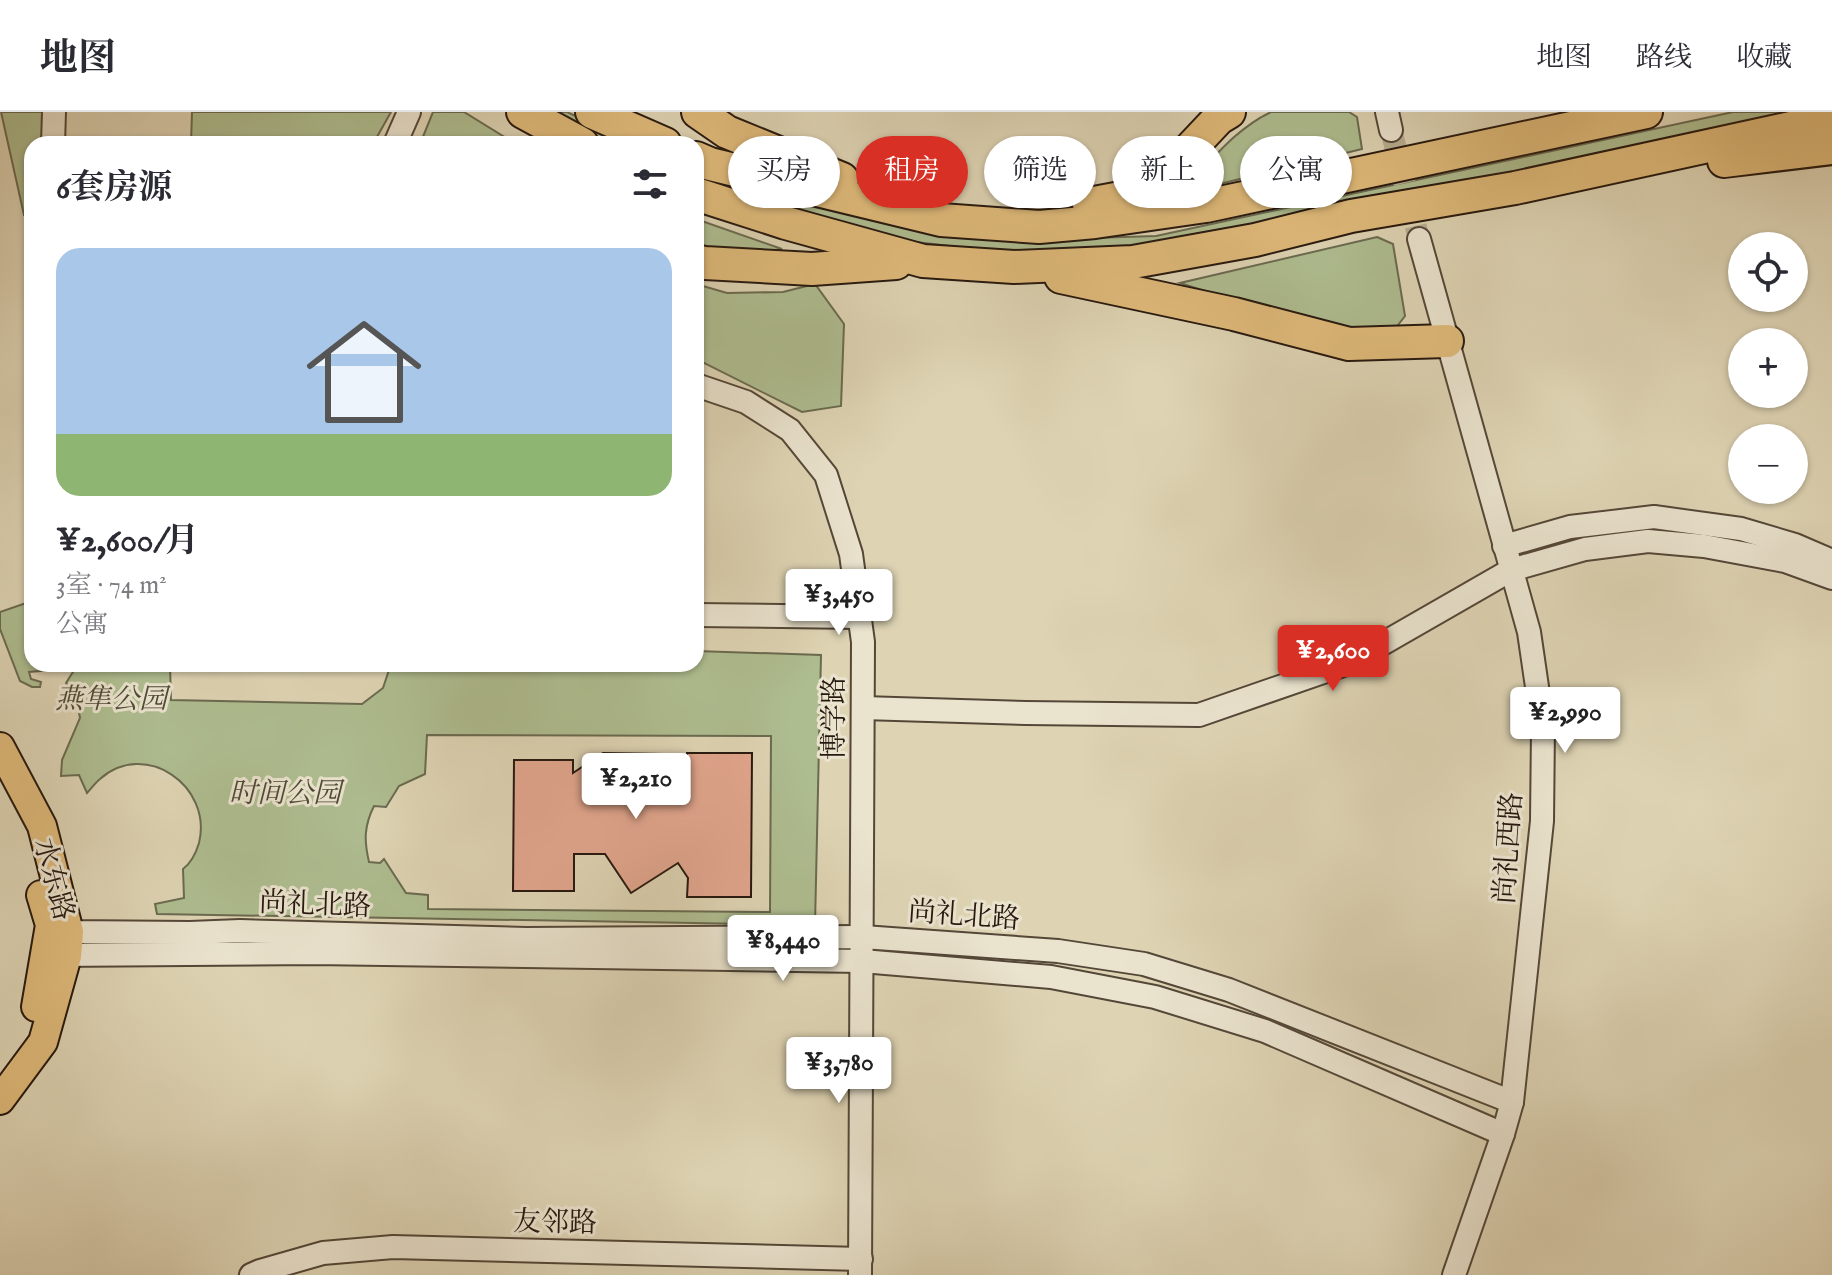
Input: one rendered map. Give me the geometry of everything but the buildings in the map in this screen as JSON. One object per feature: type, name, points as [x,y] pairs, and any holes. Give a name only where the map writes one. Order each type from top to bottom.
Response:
[{"type":"highway","points":[[523,112],[567,136]]},
{"type":"highway","points":[[592,112],[647,136]]},
{"type":"highway","points":[[698,112],[727,132],[941,220]]},
{"type":"highway","points":[[983,223],[1126,197],[1169,171],[1219,118],[1229,112]]},
{"type":"highway","points":[[704,161],[941,220],[1039,227],[1206,206],[1646,112]]},
{"type":"highway","points":[[1515,188],[1832,119]]},
{"type":"highway","points":[[704,263],[812,269],[923,261],[1014,267],[1133,262],[1255,240],[1351,216],[1515,188],[1832,148]]},
{"type":"highway","points":[[704,197],[923,261]]},
{"type":"highway","points":[[1014,267],[1234,314],[1349,344],[1447,341]]},
{"type":"main road","name":"水东路","points":[[0,747],[42,826],[58,942],[43,1042],[0,1100]]},
{"type":"main road","name":"水东路","points":[[0,786],[23,831],[58,942],[31,1036],[0,1079]]},
{"type":"street","points":[[53,136],[54,112]]},
{"type":"street","points":[[398,136],[409,112]]},
{"type":"street","name":"尚礼西路","points":[[1419,239],[1529,632],[1543,728],[1542,821],[1512,1102],[1454,1275]]},
{"type":"street","name":"博学路","points":[[704,388],[746,402],[790,430],[826,475],[851,554],[863,642],[863,937]]},
{"type":"street","points":[[1504,546],[1570,527],[1654,517],[1741,529],[1832,578]]},
{"type":"street","points":[[863,708],[1199,715],[1349,663],[1511,570],[1585,549],[1648,541],[1790,553],[1832,561]]},
{"type":"street","points":[[704,615],[860,617]]},
{"type":"street","name":"尚礼北路","points":[[58,942],[253,932],[526,939],[863,937],[1058,951],[1144,964],[1229,990],[1512,1102]]},
{"type":"street","name":"友邻路","points":[[251,1275],[323,1253],[393,1247],[861,1267],[863,937]]},
{"type":"street","name":"尚礼北路","points":[[58,942],[313,953],[862,961],[1051,977],[1155,997],[1265,1031],[1503,1134]]},
{"type":"green space","points":[[1,112],[44,112],[43,136],[24,136],[24,215]]},
{"type":"green space","points":[[192,112],[391,112],[378,136],[191,136]]},
{"type":"green space","points":[[433,112],[464,112],[503,136],[423,136]]},
{"type":"green space","points":[[545,112],[567,112],[619,136],[595,136]]},
{"type":"green space","points":[[1271,112],[1349,112],[1357,117],[1362,149],[1352,151],[1352,136],[1240,136],[1240,179],[1224,183],[1224,147]]},
{"type":"green space","points":[[1733,112],[1810,112],[1352,206],[1352,194]]},
{"type":"green space","points":[[704,175],[728,183],[728,194],[704,186]]},
{"type":"green space","points":[[770,208],[822,208],[885,222],[1026,240],[1156,236],[1286,208],[1343,208],[1123,249],[1010,253],[916,242]]},
{"type":"green space","points":[[704,222],[782,249],[748,254],[704,247]]},
{"type":"green space","points":[[1377,237],[1393,244],[1405,316],[1394,330],[1351,334],[1180,283]]},
{"type":"green space","points":[[815,284],[844,324],[841,406],[802,412],[704,363],[704,286],[727,293],[783,292]]},
{"type":"green space","name":"燕隼公园","points":[[24,604],[24,672],[29,672],[31,679],[41,682],[40,687],[20,681],[0,629],[0,612]]},
{"type":"green space","name":"时间公园","points":[[704,651],[821,655],[815,925],[157,914],[155,904],[184,898],[183,869],[193,858],[199,843],[201,822],[196,803],[186,787],[172,775],[155,767],[136,764],[118,768],[100,779],[87,793],[79,775],[61,776],[62,760],[80,718],[76,696],[66,683],[73,672],[170,672],[171,700],[362,704],[383,688],[388,672],[704,672]],"holes":[[[427,735],[771,736],[770,912],[428,909],[428,895],[406,893],[384,859],[380,863],[369,862],[366,847],[368,820],[374,806],[386,807],[399,786],[425,774]]]},
{"type":"tunnel","points":[[1391,130],[1419,239]]}]
